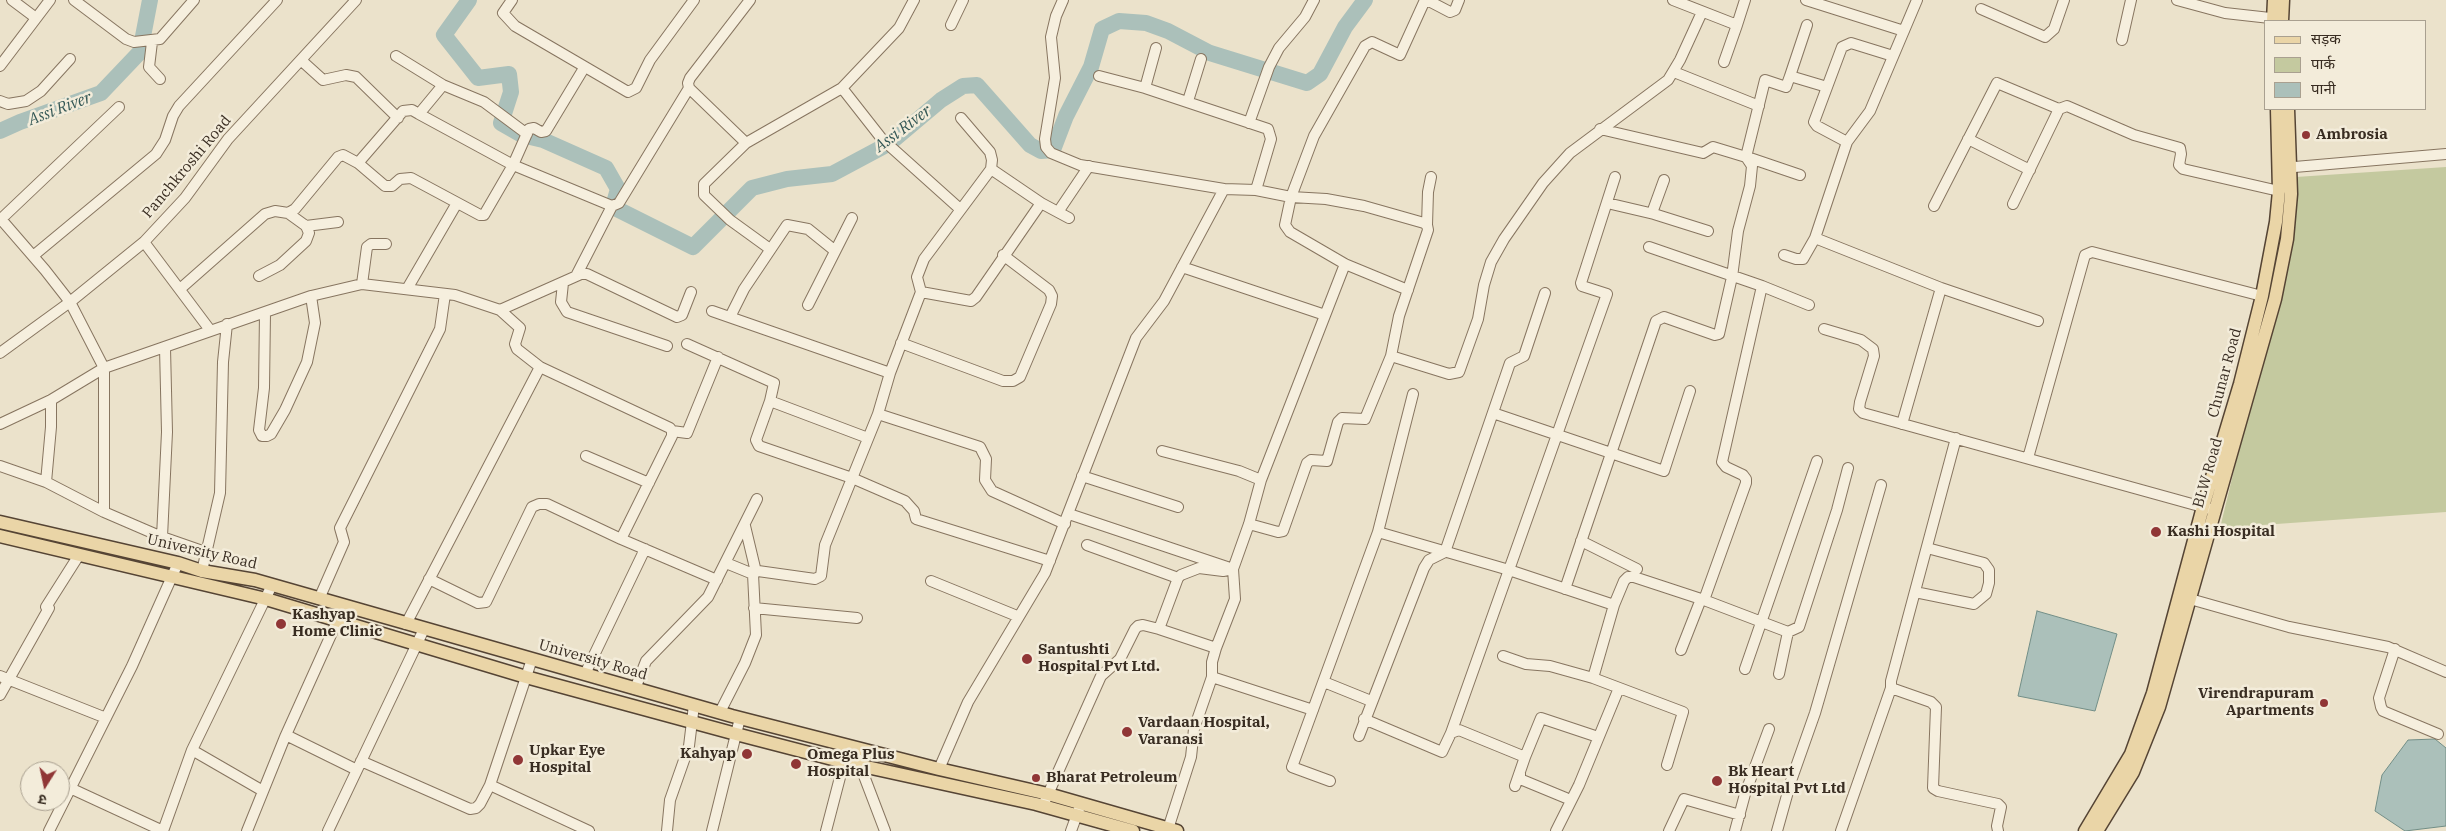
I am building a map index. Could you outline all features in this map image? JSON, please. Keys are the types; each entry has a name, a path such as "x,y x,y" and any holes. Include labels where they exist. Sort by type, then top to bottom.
{"main road":[{"path":"2274,0 2277,20"},
{"path":"2277,20 2283,0"},
{"name":"Chunar Road","path":"2084,831 2117,780 2131,754 2153,693 2209,509 2262,296 2276,222 2279,191 2285,167 2277,110"},
{"name":"BLW Road","path":"2097,831 2133,772 2149,736 2190,599 2209,509 2282,271 2291,194 2285,167 2288,110"},
{"name":"University Road","path":"0,522 178,563 202,571 272,585 740,718 940,769 1048,794 1079,810 1173,830"},
{"path":"0,536 266,599 338,619 526,677 844,762 1043,806 1079,810 1133,831"}],"street":[{"path":"12,0 36,18"},
{"path":"0,66 50,0"},
{"path":"74,0 126,39 134,42 151,42 165,35 194,0"},
{"path":"33,256 156,154 165,140 173,116 179,106 277,0"},
{"name":"Panchkroshi Road","path":"0,353 70,302 144,242 185,198 228,139 302,61 356,0"},
{"path":"512,0 503,9 504,16 584,68 628,92 633,91 650,60 694,0"},
{"path":"576,276 614,205 689,88 690,78 750,0"},
{"path":"770,249 719,210 704,195 704,184 746,143 842,88 898,28 914,0"},
{"path":"951,25 963,0"},
{"path":"1063,0 1056,16 1051,36 1055,78 1044,139 1048,150 1060,158 1089,166 1224,189 1256,190 1291,197 1326,199 1364,206 1427,225"},
{"path":"1249,123 1267,71 1279,48 1306,17 1314,0"},
{"path":"1408,290 1345,264 1287,230 1285,224 1291,197 1314,136 1365,46 1372,42 1400,55 1426,0 1450,12 1455,10 1459,0"},
{"path":"1673,0 1737,25"},
{"path":"1724,62 1745,0"},
{"path":"1806,0 1904,31"},
{"path":"1784,254 1796,259 1803,259 1816,238 1847,142 1870,112 1917,0"},
{"path":"1981,9 2045,37 2054,29 2064,0"},
{"path":"2122,40 2131,0"},
{"path":"2177,0 2225,13 2277,20"},
{"path":"1391,356 1449,374 1459,372 1478,319 1484,285 1491,262 1504,239 1543,183 1570,153 1668,80 1674,72 1702,12"},
{"path":"1746,157 1765,80 1786,87 1807,25"},
{"path":"151,42 149,67 160,79"},
{"path":"1847,142 1817,126 1814,122 1842,47 1846,44 1851,44 1893,56"},
{"path":"1145,88 1156,48"},
{"path":"396,56 443,85 484,102 526,136"},
{"path":"0,101 8,104 26,101 41,91 70,59"},
{"path":"1188,101 1201,59"},
{"path":"302,61 323,80 346,75 356,77 398,118"},
{"path":"288,213 295,209 338,157 347,156 385,186 392,186 400,179 411,178 480,215 486,214 513,165 526,136 532,128 540,132 546,131 584,68"},
{"path":"1674,72 1759,106"},
{"path":"1099,76 1188,101 1268,129 1271,133 1256,190"},
{"path":"1790,76 1827,87"},
{"path":"1934,206 1997,83 2059,109"},
{"path":"419,114 443,85"},
{"path":"689,88 746,143"},
{"path":"842,88 882,139 960,210"},
{"path":"104,512 104,368 70,302 0,219 119,106"},
{"path":"2013,204 2059,109 2064,106 2070,106 2118,129 2180,148 2182,154 2179,165 2184,169 2279,191"},
{"path":"358,163 398,118 408,110 419,114 513,165 614,205"},
{"path":"726,563 755,573 820,578 825,545 878,414 890,373 921,292 918,282 918,271 990,170 992,160 990,152 961,118"},
{"path":"1600,129 1703,153 1713,147 1800,174"},
{"path":"1968,139 2030,170"},
{"path":"2285,167 2446,154"},
{"path":"1565,589 1656,321 1664,317 1717,335 1732,276 1738,231 1752,170 1751,162 1746,157"},
{"path":"1058,212 1089,166"},
{"path":"990,170 1041,203 1069,218"},
{"path":"1249,524 1278,532 1283,531 1308,463 1311,460 1327,461 1338,422 1342,418 1365,419 1391,356 1399,316 1428,230 1428,192 1431,177"},
{"path":"1364,719 1438,751 1445,749 1607,294 1582,286 1581,283 1615,178"},
{"path":"1652,213 1664,180"},
{"path":"940,769 968,702 1050,561 1136,338 1164,301 1224,189"},
{"path":"1607,202 1652,213 1708,231"},
{"path":"406,289 457,203"},
{"path":"921,292 971,301 976,297 1003,255 1041,203"},
{"path":"180,289 264,214 275,211 288,213 306,226 338,222"},
{"path":"808,304 852,218"},
{"path":"730,317 744,289 784,228 791,225 808,229 834,250"},
{"path":"259,276 280,265 300,249 308,237 306,226"},
{"path":"1816,238 1941,288 2038,321"},
{"path":"144,242 210,330"},
{"path":"362,284 367,247 371,244 386,244"},
{"path":"1649,246 1762,286 1808,305"},
{"path":"2028,458 2085,256 2092,252 2262,296"},
{"path":"902,343 1003,381 1012,381 1020,377 1048,312 1052,296 1049,290 1003,255"},
{"path":"1173,830 1190,757 1194,729 1212,677 1212,662 1216,648 1235,599 1233,569 1249,524 1261,480 1345,264"},
{"path":"1182,266 1325,314"},
{"path":"500,310 576,276 587,274 677,317 682,315 690,292"},
{"path":"563,283 560,302 567,312 667,346"},
{"path":"0,424 51,400 104,368 311,296 362,284 445,294 500,310 520,328 516,344 517,349 540,367 670,428 672,431 687,433 718,357"},
{"path":"1681,650 1746,483 1745,473 1726,467 1722,462 1762,286"},
{"path":"1902,424 1941,288"},
{"path":"1359,736 1424,568 1429,560 1445,552 1510,363 1524,356 1545,293"},
{"path":"319,599 344,542 340,528 440,329 445,294"},
{"path":"264,313 264,388 259,430 262,436 267,436 271,434 285,410 307,362 313,342 315,323 311,296"},
{"path":"712,311 890,373"},
{"path":"202,571 208,552 220,492 222,388 227,324"},
{"path":"1824,329 1861,340 1872,347 1874,356 1859,409 1871,416 2209,509"},
{"path":"687,344 773,382 774,388 756,440 757,444 852,478 904,501 914,511 916,519 1050,561"},
{"path":"162,537 166,432 165,348"},
{"path":"406,624 540,367"},
{"path":"1493,413 1664,471 1690,392"},
{"path":"1330,781 1292,767 1378,532 1413,394"},
{"path":"46,482 51,427 51,400"},
{"path":"770,401 868,438"},
{"path":"878,414 980,447 986,459 985,480 992,491 1067,519 1233,569"},
{"path":"621,538 672,436 672,431"},
{"path":"1841,831 1891,688 1891,681 1956,438"},
{"path":"1162,450 1239,471 1261,480"},
{"path":"586,456 649,483"},
{"path":"1745,669 1817,460"},
{"path":"0,466 46,482 104,512 162,537 208,552"},
{"path":"1778,674 1788,632 1799,626 1835,517 1848,468"},
{"path":"1082,476 1178,507"},
{"path":"1777,831 1881,485"},
{"path":"636,688 646,661 708,597 757,499"},
{"path":"429,579 478,603 486,602 532,507 539,504 547,504 717,580"},
{"path":"720,712 745,663 756,635 754,608 755,573 744,526"},
{"path":"1378,532 1509,570 1614,605"},
{"path":"1581,542 1637,569"},
{"path":"1087,545 1178,578"},
{"path":"1915,592 1974,604 1981,600 1987,588 1990,573 1984,563 1927,548"},
{"path":"585,674 645,549"},
{"path":"0,695 4,677 80,555"},
{"path":"178,563 106,718 70,788 163,831 192,750 272,585"},
{"path":"1159,629 1178,578 1199,568 1223,571 1233,569"},
{"path":"1593,678 1614,605 1624,581 1628,577 1702,599 1788,632"},
{"path":"931,581 1017,616"},
{"path":"2190,599 2288,627 2395,650 2446,672"},
{"path":"247,831 286,735 344,606"},
{"path":"754,608 857,618"},
{"path":"1043,806 1104,672 1120,659 1138,626 1159,629 1216,648"},
{"path":"328,831 424,629"},
{"path":"2395,650 2379,698 2382,711 2438,734"},
{"path":"1503,656 1526,664 1550,666 1593,678 1684,712 1667,765"},
{"path":"286,735 470,809 480,804 490,785 532,659"},
{"path":"4,677 106,718"},
{"path":"1212,677 1313,710"},
{"path":"1324,682 1371,701"},
{"path":"1556,831 1579,785 1619,688"},
{"path":"1891,688 1931,702 1936,707 1933,788 1938,791 1998,804 2001,808 1997,826 1998,831"},
{"path":"667,831 670,800 689,746 694,705"},
{"path":"712,831 740,718"},
{"path":"1515,786 1541,718 1598,737"},
{"path":"1736,831 1745,794 1770,729"},
{"path":"1451,733 1459,730 1525,757"},
{"path":"853,747 885,831"},
{"path":"192,750 263,791"},
{"path":"826,831 844,762"},
{"path":"1520,772 1520,779 1566,798"},
{"path":"490,785 589,831"},
{"path":"1669,831 1684,799 1740,815"},
{"path":"1071,831 1079,810"},
{"path":"49,831 59,811"}],"green space":[{"path":"2446,167 2446,512 2220,528 2275,302 2296,177"}],"water":[{"path":"2037,611 2117,634 2095,711 2018,696"},
{"path":"2435,739 2446,748 2446,826 2405,831 2375,811 2382,775 2408,740"}],"waterway":[{"name":"Assi River","path":"0,131 101,93 140,52 150,0"},
{"name":"Assi River","path":"469,0 444,35 478,78 509,74 511,92 501,123 522,135 543,140 606,168 618,189 613,207 693,247 752,188 787,179 832,174 890,143 941,100 963,86 977,85 1030,145 1041,151 1053,150 1066,116 1091,67 1102,29 1119,21 1146,23 1168,31 1210,53 1307,83 1320,74 1345,27 1365,0"}],"place":[{"name":"Ambrosia","path":"2306,135"},
{"name":"Kashi Hospital","path":"2156,532"},
{"name":"Kashyap Home Clinic","path":"281,624"},
{"name":"Santushti Hospital Pvt Ltd.","path":"1027,659"},
{"name":"Virendrapuram Apartments","path":"2324,703"},
{"name":"Vardaan Hospital, Varanasi","path":"1127,732"},
{"name":"Kahyap","path":"747,754"},
{"name":"Upkar Eye Hospital","path":"518,760"},
{"name":"Omega Plus Hospital","path":"796,764"},
{"name":"Bharat Petroleum","path":"1036,778"},
{"name":"Bk Heart Hospital Pvt Ltd","path":"1717,781"}]}
